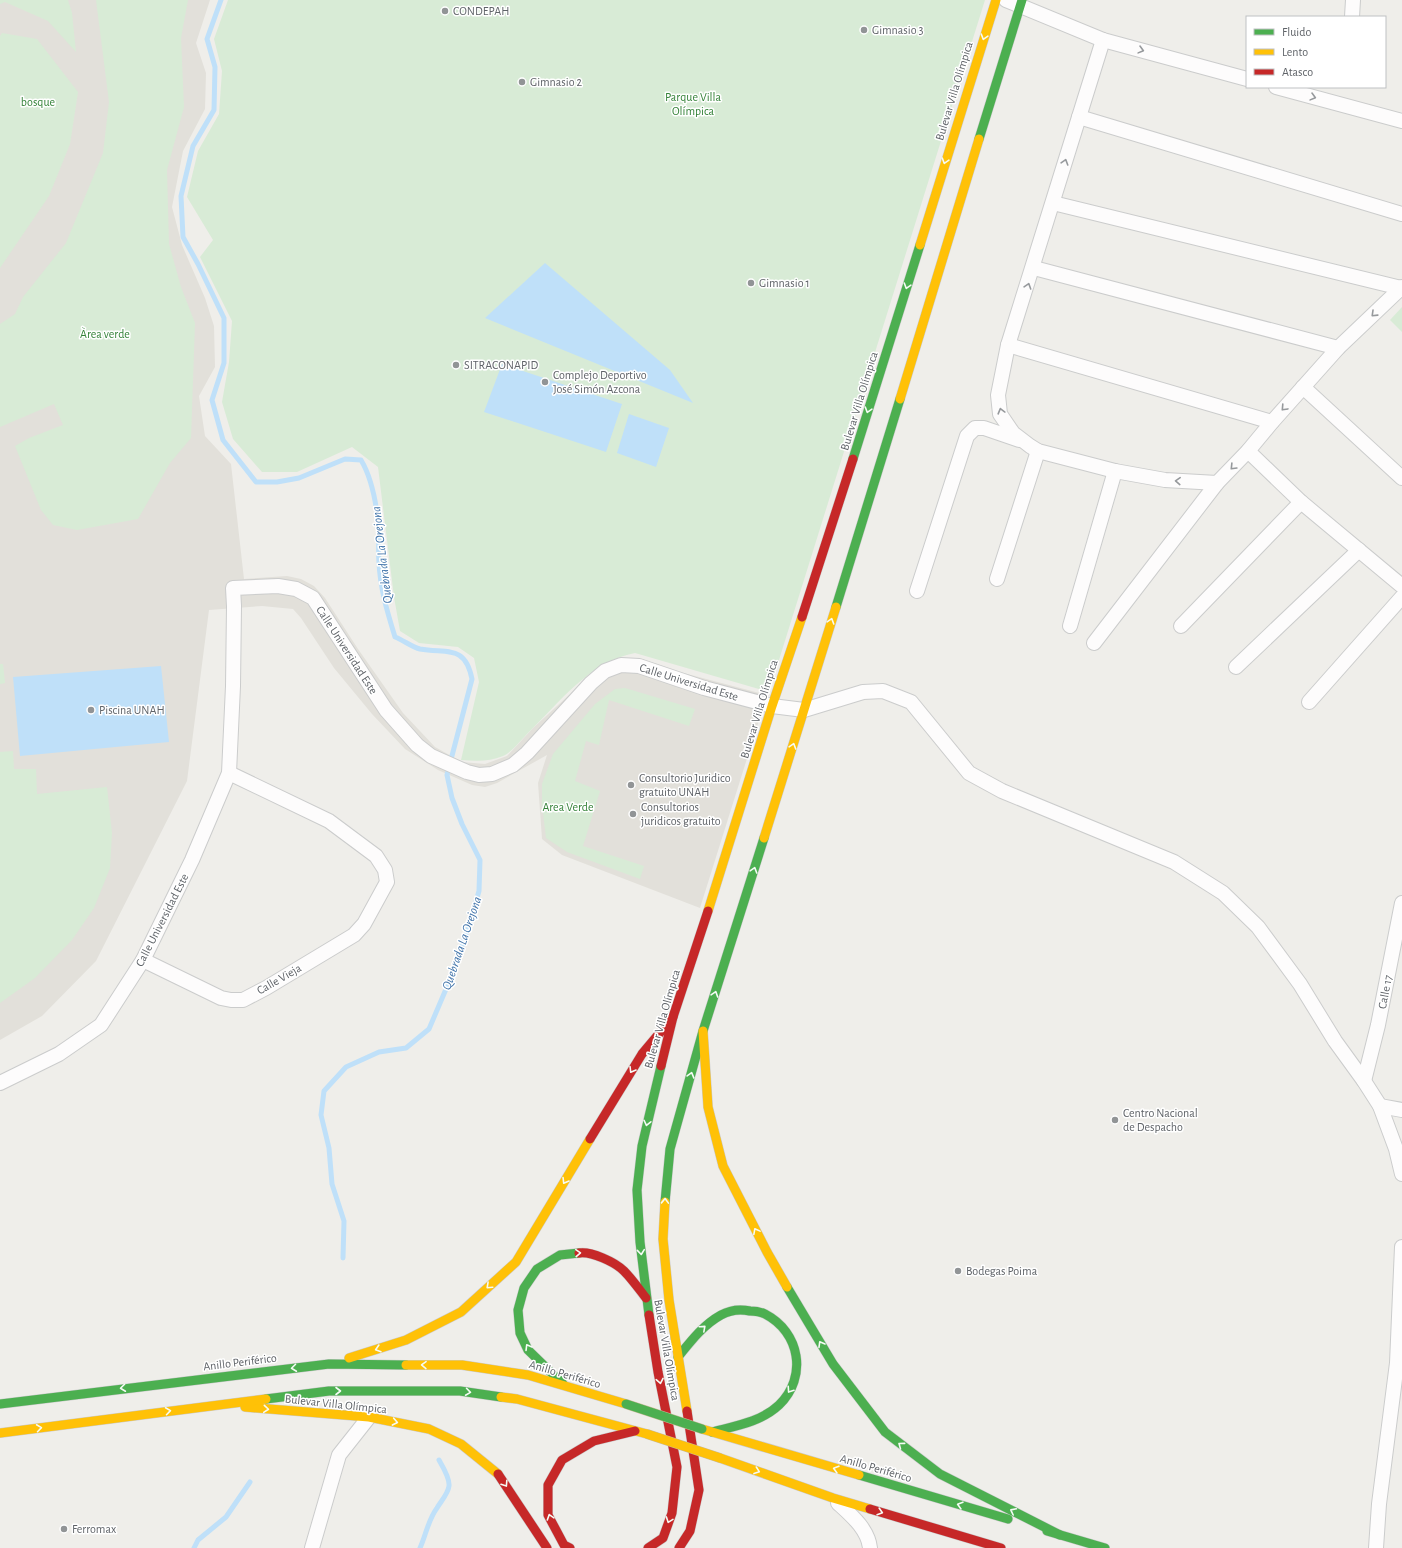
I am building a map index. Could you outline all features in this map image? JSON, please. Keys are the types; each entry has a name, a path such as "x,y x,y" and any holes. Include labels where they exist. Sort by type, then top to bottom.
{"main road":[{"name":"Bulevar Villa Olímpica","path":"648,1548 663,1538 672,1513 677,1467 658,1372 646,1298 640,1242 637,1190 642,1146 672,1017 743,802 772,706 833,523 996,0"},
{"name":"Bulevar Villa Olímpica","path":"679,1548 690,1531 699,1490 669,1300 663,1239 665,1192 670,1149 703,1031 804,710 1021,3"},
{"path":"329,1364 406,1340 461,1312 516,1262 642,1054 672,1017"},
{"path":"703,1031 708,1107 723,1166 768,1252 833,1364 885,1432 940,1474 1060,1535"},
{"path":"564,1385 528,1350 520,1333 518,1310 524,1288 537,1268 560,1255 583,1252 603,1258 623,1270 646,1298"},
{"path":"678,1357 702,1327 722,1314 741,1309 764,1313 783,1326 794,1344 798,1363 793,1386 779,1405 759,1420 712,1432"},
{"name":"Anillo Periférico","path":"0,1404 329,1364 462,1365 528,1375 564,1385 702,1429 1105,1548"},
{"path":"0,1433 329,1391 460,1391 516,1398 647,1434 834,1498 1001,1548"},
{"name":"Bulevar Villa Olímpica","path":"213,1405 369,1417 429,1429 461,1444 500,1476 547,1548"},
{"path":"570,1548 564,1545 548,1515 548,1485 562,1460 594,1441 635,1431"}],"street":[{"path":"1006,0 1021,3 1103,40 1246,79"},
{"path":"1352,16 1353,0"},
{"path":"1103,40 1052,203 1034,268 1008,345 998,395 1000,414 1013,433 1023,442 1038,451 1115,471 1164,480 1217,483"},
{"path":"1280,88 1402,121"},
{"path":"1080,117 1402,214"},
{"path":"1052,203 1401,287"},
{"path":"1034,268 1338,348"},
{"path":"1094,643 1217,483 1248,451 1338,348 1401,287"},
{"path":"1008,345 1272,422"},
{"path":"1304,387 1402,478"},
{"path":"917,591 967,436 975,428 984,428 1023,442"},
{"path":"997,579 1038,451"},
{"path":"1248,451 1301,502 1402,586"},
{"path":"1070,626 1115,471"},
{"path":"1181,626 1301,502"},
{"path":"1236,667 1359,550"},
{"name":"Calle Universidad Este","path":"0,1084 59,1054 101,1025 143,960 192,860 229,773 233,686 233,588 278,586 296,589 313,598 386,710 417,745 432,756 467,772 479,775 492,774 513,765 527,753 590,683 605,671 620,665 639,666 704,688 772,706 804,710"},
{"path":"1309,702 1402,597"},
{"path":"804,710 863,692 883,691 901,697 911,702 969,773 1002,791 1174,862 1223,892 1258,927 1300,984 1335,1041 1380,1106 1399,1150 1402,1174"},
{"name":"Calle Vieja","path":"143,960 221,998 243,1000 266,988 354,935 364,924 387,882 385,870 376,856 329,821 229,773"},
{"name":"Calle 17","path":"1364,1081 1378,1026 1402,903"},
{"path":"1380,1106 1402,1110"},
{"path":"1376,1548 1379,1504 1397,1363 1402,1247"},
{"path":"312,1548 339,1455 369,1417"},
{"path":"834,1498 857,1521 869,1541 870,1548"}],"shaded area":[{"path":"0,0 210,0 196,43 206,73 205,109 183,151 172,207 182,245 205,298 214,326 215,367 199,396 205,436 231,464 244,579 287,576 301,579 314,586 325,598 358,649 403,713 435,747 462,762 485,764 507,756 533,728 592,674 638,661 767,695 700,908 562,855 542,839 538,783 547,755 497,783 485,787 472,785 438,770 405,749 372,714 334,668 301,618 293,609 262,606 209,610 187,781 96,961 42,1016 0,1040"}],"green space":[{"path":"0,0 68,0 72,13 76,52 48,21 5,2 0,4"},
{"name":"Àrea verde","path":"96,0 188,0 181,38 184,107 167,170 169,244 181,287 195,323 191,438 170,463 138,519 77,530 53,525 41,510 15,446 29,438 63,425 54,404 0,427 0,324 15,314 23,297 66,243 103,153 109,102"},
{"name":"Complejo Deportivo José Simón Azcona","path":"228,0 985,0 769,692 635,653 604,665 590,674 576,685 516,746 506,754 498,758 488,760 461,760 479,682 474,658 458,647 419,643 400,631 394,597 378,467 352,447 297,472 262,472 233,439 222,402 229,362 232,321 200,257 213,240 187,197 198,151 219,114 222,71 214,39"},
{"name":"bosque","path":"2,33 37,39 78,92 70,144 49,196 0,268 0,36"},
{"path":"1402,307 1402,332 1390,320"},
{"path":"0,664 3,664 5,683 0,684"},
{"name":"Area Verde","path":"625,688 695,709 689,726 609,700 599,745 586,741 575,781 600,791 583,846 644,866 640,879 567,852 546,838 542,804 542,784 553,754 595,704 615,689"},
{"path":"13,751 14,769 36,769 37,794 107,787 112,833 110,868 94,908 72,940 35,978 0,1003 0,752"}],"water":[{"path":"545,263 670,370 693,403 485,318"},
{"path":"502,364 622,404 606,452 484,412"},
{"path":"629,414 669,428 656,467 617,453"},
{"name":"Piscina UNAH","path":"161,666 169,742 20,756 13,677"}],"waterway":[{"name":"Quebrada La Orejona","path":"221,0 207,39 215,67 214,110 193,146 181,196 183,237 224,318 224,363 212,400 223,440 256,482 277,482 299,478 345,459 361,460 369,476 376,503 382,590 395,637 420,649 446,651 460,655 465,660 472,679 447,775 452,798 462,824 480,860 479,891 452,975 429,1029 406,1048 379,1052 346,1067 324,1091 321,1115 329,1148 332,1184 344,1221 343,1258"},
{"path":"420,1548 431,1517 446,1495 449,1486 447,1476 439,1460"},
{"path":"194,1548 198,1540 226,1517 250,1482"}],"traffic: fast":[{"path":"979,139 1022,0"},
{"path":"853,459 920,245"},
{"path":"836,607 900,399"},
{"path":"665,1202 670,1149 703,1031 764,838"},
{"path":"649,1315 640,1242 637,1190 642,1146 661,1066"},
{"path":"563,1384 528,1350 520,1333 518,1310 524,1288 537,1269 560,1255 579,1253"},
{"path":"787,1287 833,1364 885,1432 940,1474 1060,1535"},
{"path":"678,1357 698,1334 715,1319 724,1313 736,1310 756,1311 765,1314 777,1322 786,1332 792,1343 796,1356 797,1369 794,1382 788,1394 779,1405 764,1416 739,1425 712,1432"},
{"path":"0,1404 329,1364 406,1365"},
{"path":"266,1399 329,1391 460,1391 501,1397"},
{"path":"626,1404 702,1429"},
{"path":"859,1475 1008,1519"},
{"path":"1047,1531 1105,1548"}],"traffic: slow":[{"path":"920,245 996,0"},
{"path":"900,399 979,139"},
{"path":"764,838 836,607"},
{"path":"708,911 772,706 802,617"},
{"path":"703,1031 708,1107 723,1166 767,1252 787,1287"},
{"path":"349,1358 406,1340 461,1312 516,1262 590,1139"},
{"path":"665,1202 663,1239 669,1300 687,1411"},
{"path":"406,1365 462,1365 528,1375 626,1404"},
{"path":"501,1397 517,1399 647,1434"},
{"path":"0,1433 266,1399"},
{"path":"245,1407 369,1417 429,1429 461,1444 498,1474"},
{"path":"702,1429 859,1475"},
{"path":"647,1434 720,1458"},
{"path":"720,1458 833,1498 870,1509"}],"traffic: jam":[{"path":"802,617 853,459"},
{"path":"661,1066 673,1017 708,911"},
{"path":"590,1139 642,1054 673,1017"},
{"path":"579,1253 596,1255 615,1264 627,1274 646,1298"},
{"path":"648,1548 663,1538 672,1513 677,1467 658,1372 649,1315"},
{"path":"679,1548 690,1531 699,1490 687,1411"},
{"path":"570,1548 564,1545 548,1515 548,1485 562,1460 594,1441 635,1431"},
{"path":"498,1474 547,1548"},
{"path":"870,1509 1001,1548"}],"place":[{"name":"CONDEPAH","path":"445,11"},
{"name":"Gimnasio 3","path":"864,30"},
{"name":"Gimnasio 2","path":"522,82"},
{"name":"Gimnasio 1","path":"751,283"},
{"name":"SITRACONAPID","path":"456,365"},
{"name":"Complejo Deportivo José Simón Azcona","path":"545,382"},
{"name":"Piscina UNAH","path":"91,710"},
{"name":"Consultorio Juridico gratuito UNAH","path":"631,785"},
{"name":"Consultorios juridicos gratuito","path":"633,814"},
{"name":"Centro Nacional de Despacho","path":"1115,1120"},
{"name":"Bodegas Poima","path":"958,1271"},
{"name":"Ferromax","path":"64,1529"}],"park label":[{"name":"Parque Villa Olímpica","path":"693,104"}]}
